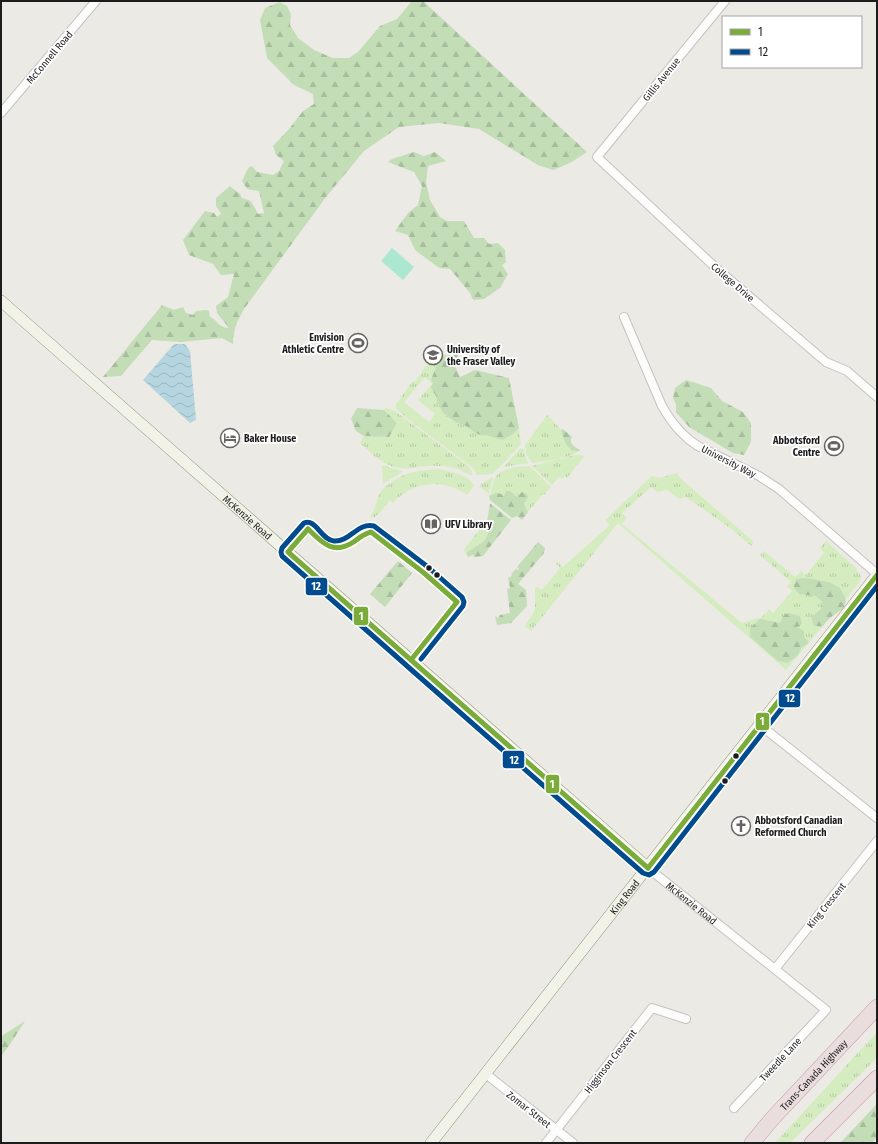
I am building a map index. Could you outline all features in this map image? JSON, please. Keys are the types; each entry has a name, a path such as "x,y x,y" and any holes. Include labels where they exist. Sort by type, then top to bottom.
{"highway":[{"name":"Trans-Canada Highway","path":"752,1143 777,1114 877,1007"},
{"path":"812,1143 877,1078"}],"street":[{"name":"McConnell Road","path":"1,114 96,1"},
{"name":"Gillis Avenue","path":"597,157 725,1"},
{"name":"College Drive","path":"597,157 715,267 826,362 847,371 877,397"},
{"name":"McKenzie Road","path":"1,301 648,868 826,1010"},
{"name":"University Way","path":"624,317 662,406 668,417 682,433 698,446 759,476 778,489 877,575"},
{"name":"King Road","path":"431,1143 877,575"},
{"path":"760,725 877,818"},
{"name":"King Crescent","path":"775,969 877,841"},
{"name":"Higginson Crescent","path":"546,1143 652,1008 686,1019"},
{"name":"Tweedle Lane","path":"734,1108 826,1010"},
{"name":"Zomar Street","path":"486,1074 573,1143"}],"green space":[{"path":"412,1 423,1 587,152 570,163 553,170 538,165 479,129 439,123 399,127 364,151 326,197 244,309 236,326 233,344 222,338 181,342 152,340 121,376 103,377 162,305 174,310 183,307 186,313 193,315 196,311 209,311 210,317 220,325 229,328 217,313 216,306 228,297 234,274 221,275 213,264 189,255 183,240 205,211 214,213 217,217 221,214 216,206 216,198 230,186 240,194 242,198 251,201 258,214 264,213 259,191 247,189 242,181 248,168 252,166 257,172 273,175 279,171 284,161 276,155 273,146 303,111 314,104 313,94 294,85 267,58 260,20 265,8 280,2 287,6 291,14 290,25 298,38 314,50 333,58 349,58 358,52 380,26 397,19"},
{"path":"414,152 424,156 435,152 446,161 428,166 426,183 430,200 440,217 447,221 464,221 474,238 484,238 489,244 498,243 505,250 506,262 502,265 508,274 500,288 484,299 473,300 470,293 450,269 439,268 415,250 408,235 395,231 408,213 418,205 422,186 414,172 388,162 392,159"},
{"path":"392,248 414,267 403,280 381,261"},
{"path":"440,354 431,380 433,383 433,391 443,413 455,422 466,426 480,435 486,435 502,440 512,435 519,428 521,444 492,474 477,475 473,468 395,408 396,404 413,381 415,382 427,364","holes":["425,377 432,384 418,400 435,414 429,422 404,402"]},
{"path":"458,354 455,366 460,377 475,370 509,378 519,428 512,435 502,440 486,435 480,435 466,426 455,422 443,413 432,390 431,387 433,383 431,380 440,356"},
{"path":"686,380 711,388 722,401 743,412 751,423 751,442 744,455 733,453 689,427 676,412 676,404 673,398 675,388"},
{"path":"357,408 384,410 397,423 389,437 364,436 356,431 351,419"},
{"path":"386,408 395,411 468,466 472,471 472,475 446,466 411,468 396,467 377,458 360,443 364,436 389,437 397,423 384,410"},
{"path":"547,415 562,430 561,431 574,451 579,451 563,458 532,463 526,454 525,445"},
{"path":"563,429 572,437 571,443 580,450 579,451 572,451 566,444 561,431"},
{"path":"521,448 523,449 528,463 504,467 504,466"},
{"path":"575,455 582,455 584,457 567,478 564,477 562,479 559,477 552,485 532,466"},
{"path":"382,465 402,471 402,472 383,484"},
{"path":"529,466 551,487 528,512 524,504 527,497 517,498 508,491 506,491 504,496 494,493 489,496 494,480 500,472 508,468"},
{"path":"439,469 464,476 472,482 474,486 467,495 448,486 438,484 419,486 410,490 393,503 390,500 374,518 370,517 381,492 394,480 412,472"},
{"path":"677,473 680,478 754,542 751,546 733,530 686,497 679,499 667,490 658,492 651,487 622,513 627,518 622,524 742,623 762,617 769,609 773,613 792,591 787,586 791,582 760,555 764,551 795,577 801,571 806,575 824,553 820,548 826,541 857,569 856,570 861,576 859,583 786,670 618,523 531,631 525,626 535,610 535,588 537,587 542,590 560,568 556,563 557,561 563,567 610,525 605,520 652,476 660,478"},
{"path":"492,477 493,478 488,493 479,486"},
{"path":"506,491 510,491 517,497 522,492 527,494 528,497 524,504 528,512 522,520 517,516 512,518 490,500 489,496 500,493 504,496"},
{"path":"490,504 511,520 483,556 474,557 473,555 468,557 466,553 484,541 488,534 487,521"},
{"path":"487,521 488,534 484,541 466,553 463,550"},
{"path":"538,542 545,548 544,553 518,584 526,590 527,606 511,623 497,625 495,616 498,618 500,615 510,613 507,589 510,588 508,577 510,578 512,575 511,574 516,569 519,569 517,567"},
{"path":"398,561 412,573 385,607 370,594"},
{"path":"806,578 829,582 840,588 846,600 844,608 831,617 822,626 814,626 811,617 821,609 822,601 815,596 799,594 794,588 796,579"},
{"path":"789,613 800,616 802,624 797,627 804,631 804,636 809,643 801,648 798,655 788,663 778,661 750,637 750,628 760,619 780,623 784,615"},
{"path":"25,1021 1,1056 1,1038 3,1035"},
{"path":"877,1032 877,1058 790,1143 775,1143"},
{"path":"877,1104 877,1137 872,1143 840,1143"}],"water":[{"path":"174,344 185,344 190,351 196,420 190,423 143,380"}],"transit line":[{"name":"12","path":"406,665 282,556 282,548 304,523 308,522 312,524 329,540 334,541 345,539 363,527 374,526 428,567 462,597 464,602 463,606 421,659"},
{"name":"1","path":"308,529 288,552 648,868"},
{"name":"1","path":"308,529 323,543 335,547 348,545 371,532 424,573 457,602"},
{"name":"1","path":"648,868 877,575"},
{"name":"12","path":"407,666 643,873 649,875 654,872 877,586"},
{"name":"1","path":"411,660 457,602"}],"place":[{"name":"Envision Athletic Centre","path":"358,343"},
{"name":"University of the Fraser Valley","path":"433,355"},
{"name":"Baker House","path":"230,438"},
{"name":"Abbotsford Centre","path":"834,446"},
{"name":"UFV Library","path":"431,524"},
{"name":"Abbotsford Canadian Reformed Church","path":"741,826"}]}
